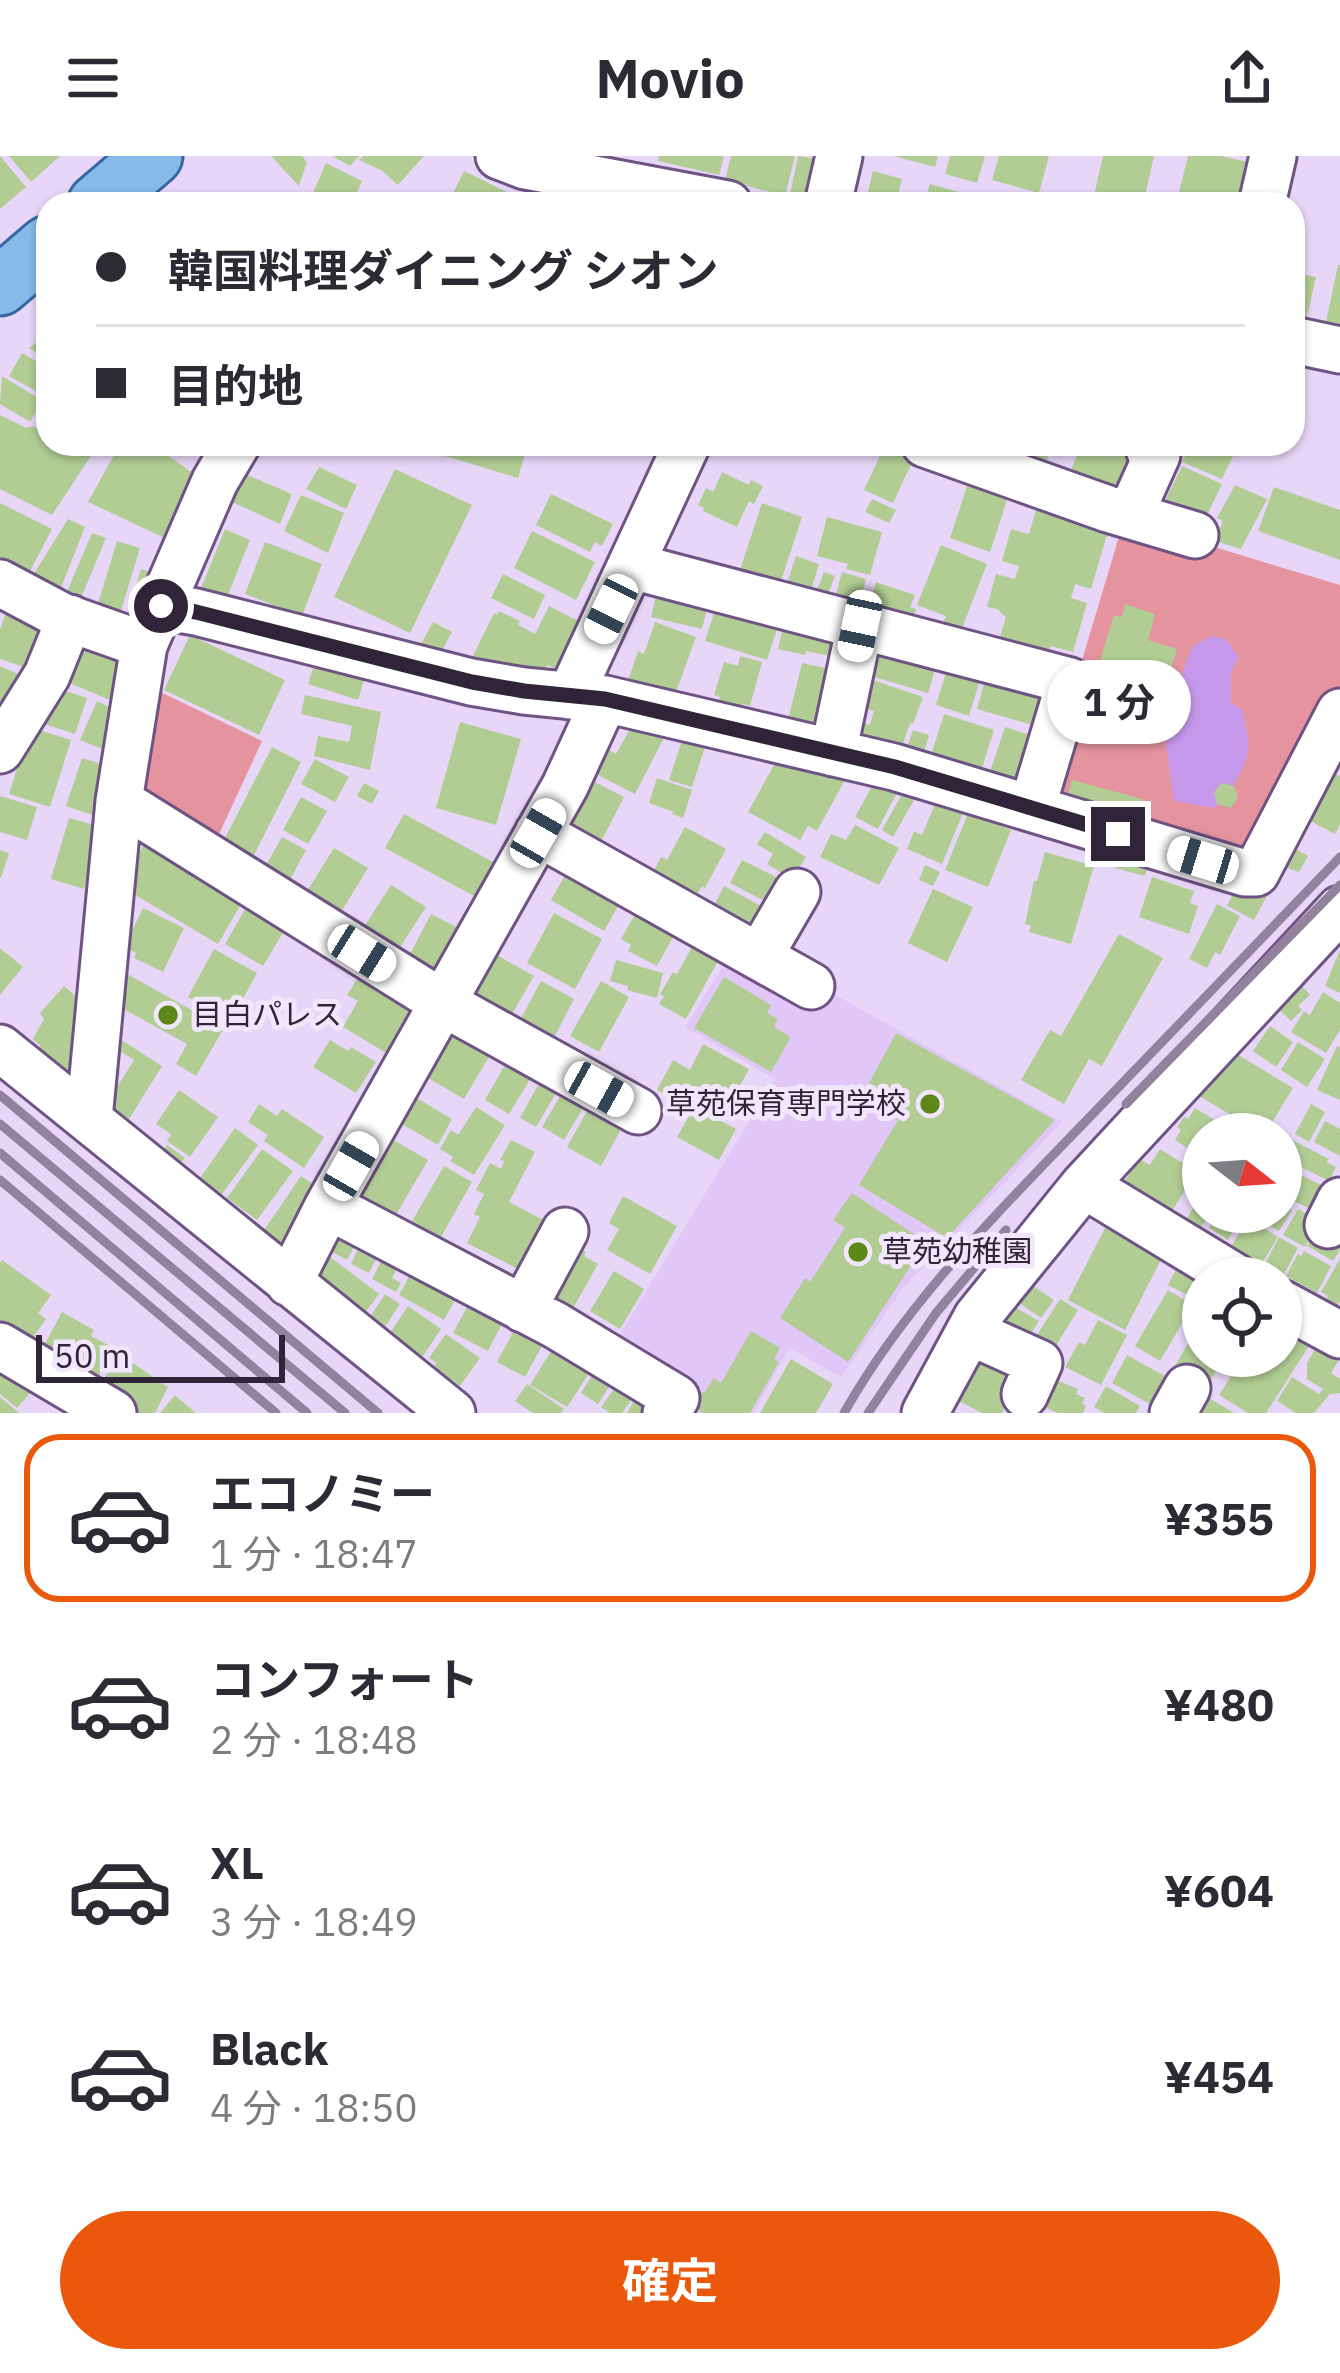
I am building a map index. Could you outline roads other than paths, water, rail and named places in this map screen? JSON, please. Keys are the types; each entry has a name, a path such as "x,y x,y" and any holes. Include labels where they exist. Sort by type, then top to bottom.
{"main road":[{"path":"111,192 153,156"},
{"path":"0,286 36,255"}],"street":[{"path":"831,192 839,156"},
{"path":"1265,192 1273,156"},
{"path":"520,170 651,192"},
{"path":"1305,343 1340,350"},
{"path":"89,1119 119,800 152,625 230,456"},
{"path":"289,1283 565,786 588,698 632,566 682,456"},
{"path":"994,456 1130,515 1195,535"},
{"path":"1130,515 1157,456"},
{"path":"632,566 1070,681 1033,808"},
{"path":"0,583 70,619 152,625 196,612 472,682 588,698 895,767 1245,873 1256,873 1340,712"},
{"path":"0,750 47,675 70,619"},
{"path":"833,753 860,626"},
{"path":"119,800 443,1004 638,1111"},
{"path":"538,833 811,986"},
{"path":"759,957 797,892"},
{"path":"926,1413 977,1317 1084,1185 1340,909"},
{"path":"0,1048 452,1413"},
{"path":"1084,1185 1203,1257"},
{"path":"328,1206 524,1309 676,1397 673,1411"},
{"path":"524,1309 565,1232"},
{"path":"1302,1315 1340,1335"},
{"path":"970,1332 1039,1363 1024,1394"},
{"path":"0,1346 40,1392 113,1413"}],"railway":[{"path":"844,1413 895,1334 955,1260 1340,857"},
{"path":"1126,1104 1340,885"},
{"path":"0,1095 378,1413"},
{"path":"0,1124 345,1413"},
{"path":"0,1153 307,1413"},
{"path":"0,1180 276,1413"},
{"path":"868,1413 936,1313 1006,1230"}],"place":[{"name":"目白パレス","path":"168,1015"},
{"name":"草苑保育専門学校","path":"930,1104"},
{"name":"草苑幼稚園","path":"858,1252"}]}
